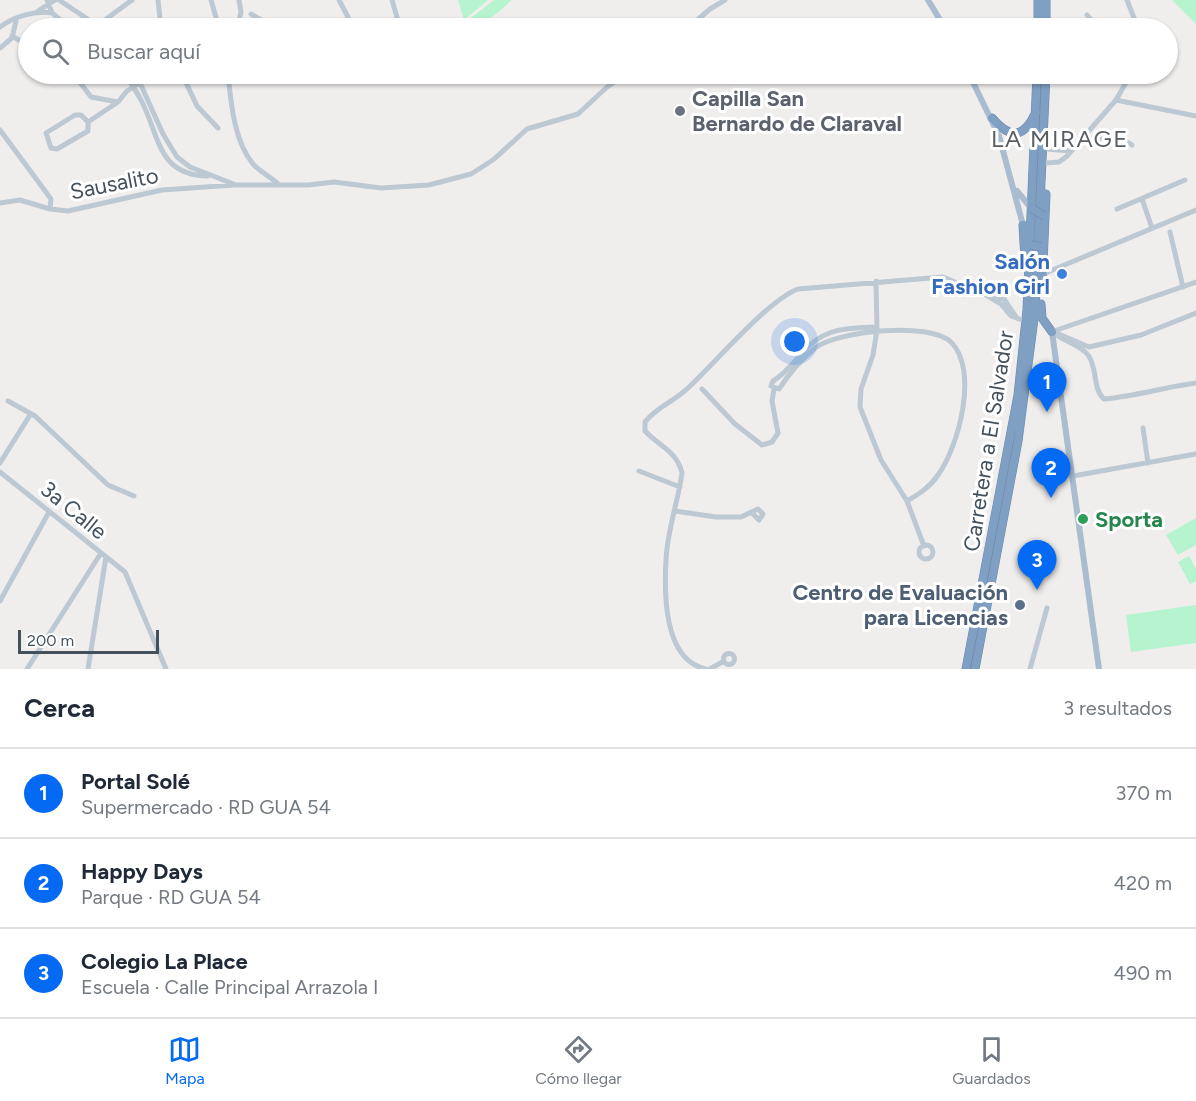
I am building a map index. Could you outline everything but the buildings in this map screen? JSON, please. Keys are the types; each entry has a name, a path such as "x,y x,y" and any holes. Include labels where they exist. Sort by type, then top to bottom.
{"highway":[{"path":"1038,0 1038,18"},
{"path":"1046,0 1046,18"},
{"name":"Carretera a El Salvador","path":"966,669 1018,395 1027,310 1038,84"},
{"name":"Carretera a El Salvador","path":"975,669 1022,418 1035,311 1046,84"},
{"path":"1022,418 1026,407 1041,304 1045,216 1046,97"},
{"path":"992,118 1004,131 1018,133 1030,123 1037,107"},
{"path":"1018,395 1014,377 1032,208 1037,107"},
{"path":"1032,208 1045,216"},
{"path":"1023,225 1029,243"},
{"path":"1023,225 1025,259"},
{"path":"1029,243 1043,245"},
{"path":"1041,304 1042,318 1052,332"},
{"path":"1038,330 1042,326 1052,332"}],"main road":[{"path":"928,0 939,18"},
{"path":"974,84 992,118 1015,188 1023,225"},
{"path":"1015,188 1032,208"},
{"path":"1052,332 1099,669"}],"street":[{"path":"23,18 37,12 48,2 57,0 67,3 88,18"},
{"path":"111,18 132,0"},
{"path":"158,0 160,18"},
{"path":"216,18 211,1 219,0"},
{"path":"239,0 240,18"},
{"path":"339,0 348,18"},
{"path":"392,0 397,18"},
{"path":"700,18 725,0"},
{"path":"1127,0 1134,18"},
{"path":"48,2 52,13 58,18"},
{"path":"37,12 52,13"},
{"path":"251,14 258,18"},
{"path":"0,27 8,21 16,21 12,36 0,48"},
{"path":"12,36 18,40"},
{"path":"81,84 91,97 118,102"},
{"path":"88,122 118,102 131,84 142,101 162,152 174,167 194,175 216,176"},
{"path":"142,84 163,134 182,162 236,185"},
{"path":"187,84 197,106 218,128"},
{"path":"230,84 237,126 245,152 259,170 279,185"},
{"name":"Sausalito","path":"0,203 20,201 50,209 83,208 162,190 194,187 334,182 401,188 450,181 483,167 527,129 578,114 612,84"},
{"path":"1046,163 1059,162 1071,151 1116,100 1125,84"},
{"path":"1116,100 1196,116"},
{"path":"81,115 88,122 88,131 57,149 51,148 46,140 46,133 69,118 81,115"},
{"path":"0,130 51,199 50,209"},
{"path":"1082,137 1098,140 1119,138 1132,145"},
{"path":"1046,149 1071,151"},
{"path":"174,167 182,162"},
{"path":"194,175 194,187"},
{"path":"1117,209 1185,180"},
{"path":"1142,199 1152,228"},
{"path":"1042,274 1196,210"},
{"path":"1170,232 1183,287"},
{"path":"724,662 708,669 694,666 687,661 678,647 671,627 666,560 681,473 677,460 669,450 645,431 645,422 650,415 688,388 789,293 876,281 938,276 951,279 986,295 1004,299 1019,319"},
{"path":"876,281 877,330 873,355 861,389 860,407 881,460 907,501 924,546"},
{"path":"1052,332 1196,282"},
{"path":"1088,349 1141,335 1196,313"},
{"path":"702,389 735,424 762,445 772,442 778,430 772,401 773,381 780,377 819,338 833,331 847,328 873,327 877,330 926,333 948,339 956,347 964,365 965,388 952,449 931,483 907,501"},
{"path":"1052,332 1064,334 1088,349 1095,370 1098,393 1104,399 1141,396 1163,388 1196,383"},
{"path":"8,401 30,415 108,485 134,496"},
{"path":"0,463 30,415"},
{"path":"1143,428 1148,463"},
{"path":"1073,476 1196,454"},
{"path":"639,471 680,487"},
{"name":"3a Calle","path":"0,472 127,575 166,669"},
{"path":"675,511 716,517 753,514"},
{"path":"0,601 49,512"},
{"path":"27,669 104,555"},
{"path":"88,669 104,555"},
{"path":"1030,669 1047,608"}],"green space":[{"path":"458,0 488,0 466,18 463,18"},
{"path":"494,0 512,0 490,18 471,18"},
{"path":"1172,0 1196,0 1196,24"},
{"path":"1196,518 1196,545 1178,555 1166,535"},
{"path":"1189,556 1196,569 1196,581 1190,584 1178,562"},
{"path":"1196,605 1196,643 1131,652 1126,615"}],"place":[{"name":"Capilla San Bernardo de Claraval","path":"680,111"},
{"name":"Salón Fashion Girl","path":"1062,274"},
{"name":"Portal Solé","path":"1047,412"},
{"name":"Happy Days","path":"1051,498"},
{"name":"Sporta","path":"1083,519"},
{"name":"Colegio La Place","path":"1037,590"},
{"name":"Centro de Evaluación para Licencias","path":"1020,605"}],"district":[{"name":"LA MIRAGE","path":"1060,139"}]}
